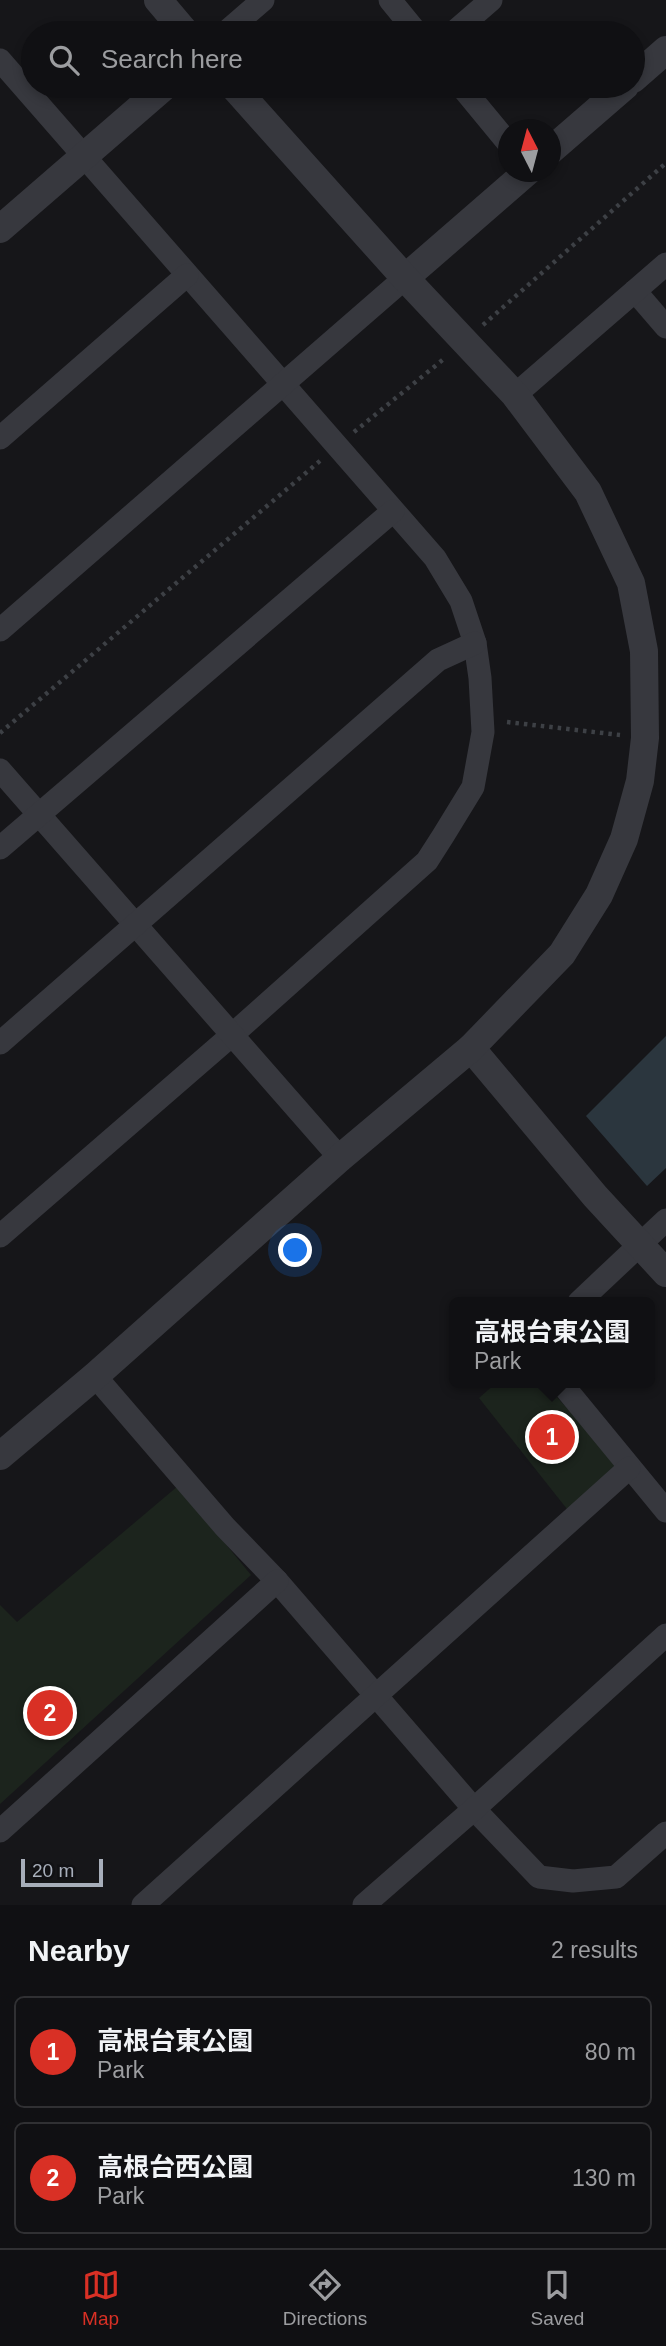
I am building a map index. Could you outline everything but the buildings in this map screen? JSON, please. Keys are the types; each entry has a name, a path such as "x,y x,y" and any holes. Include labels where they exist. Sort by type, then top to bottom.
{"street":[{"path":"158,0 176,21"},
{"path":"239,21 263,0"},
{"path":"390,0 407,21"},
{"path":"467,21 491,0"},
{"path":"645,68 666,50"},
{"path":"0,60 21,84"},
{"path":"0,1236 427,861 473,787 483,732 475,643 461,601 435,558 33,98"},
{"path":"0,229 151,98"},
{"path":"0,1456 95,1376 340,1158 471,1048 562,954 599,895 624,839 640,781 645,738 644,651 631,583 588,492 515,395 405,278 244,98"},
{"path":"471,98 498,130"},
{"path":"561,142 611,98"},
{"path":"0,630 515,182"},
{"path":"515,395 666,264"},
{"path":"0,438 187,275"},
{"path":"635,291 666,327"},
{"path":"0,848 393,510"},
{"path":"0,1043 438,660 475,643"},
{"path":"0,770 340,1158"},
{"path":"471,1048 596,1196 666,1273"},
{"path":"584,1297 666,1220"},
{"path":"95,1376 225,1527 277,1581 474,1810 539,1877 573,1881 616,1877 666,1833"},
{"path":"565,1388 666,1511"},
{"path":"143,1905 629,1468"},
{"path":"0,1831 277,1581"},
{"path":"364,1905 474,1810 666,1635"}],"path":[{"path":"481,327 666,163"},
{"path":"0,733 449,355"},
{"path":"482,719 645,738"}],"shaded area":[{"path":"666,1036 666,1168 647,1186 586,1116"},
{"path":"490,1388 549,1388 630,1477 578,1523 479,1398"},
{"path":"178,1486 251,1575 0,1804 0,1605 17,1622"}],"place":[{"name":"高根台東公園","path":"552,1437"},
{"name":"高根台西公園","path":"50,1713"}]}
